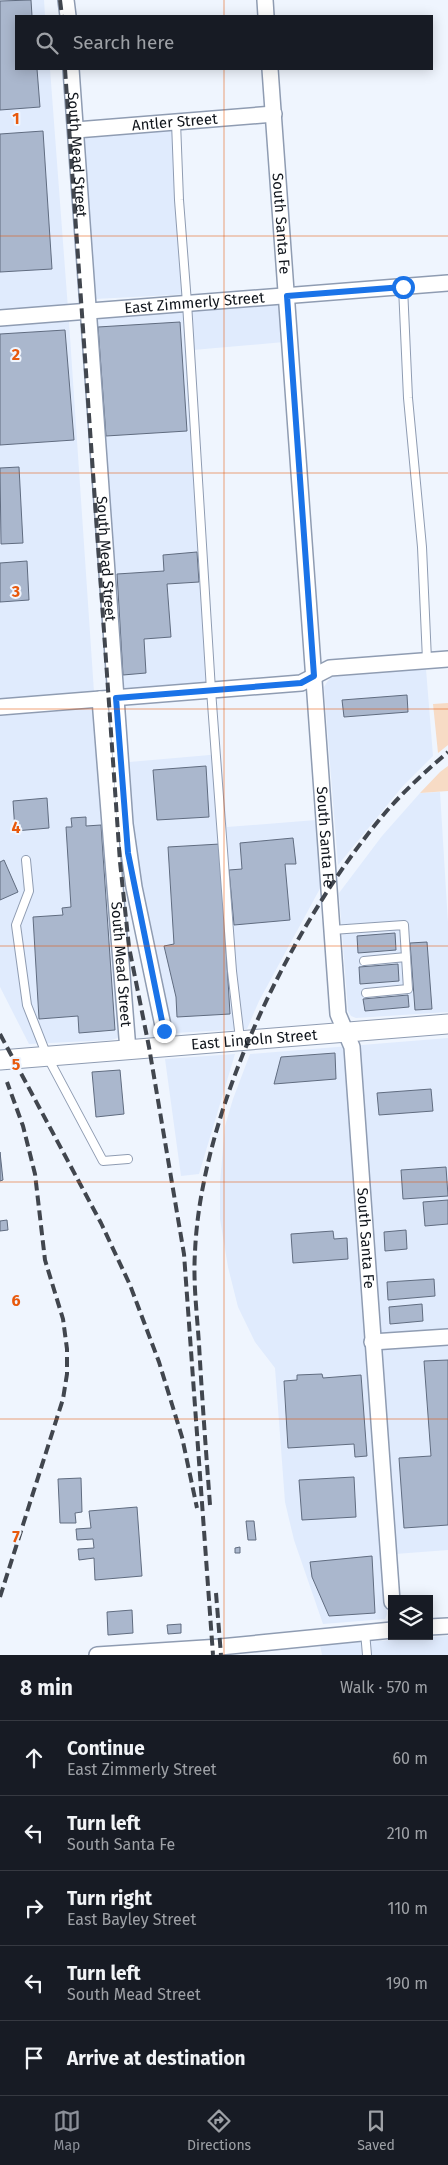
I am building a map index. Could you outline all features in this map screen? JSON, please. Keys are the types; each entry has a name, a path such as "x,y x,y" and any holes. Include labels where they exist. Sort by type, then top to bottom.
{"street":[{"path":"66,0 68,15"},
{"path":"265,0 266,15"},
{"name":"South Mead Street","path":"72,70 128,853 167,1045"},
{"name":"South Santa Fe","path":"270,70 338,1014 352,1046 391,1595"},
{"name":"Antler Street","path":"76,130 274,114"},
{"name":"East Zimmerly Street","path":"0,318 448,283"},
{"path":"0,707 301,683 330,668 448,658"},
{"name":"South Mead Street","path":"100,699 128,1050"},
{"name":"East Lincoln Street","path":"0,1060 240,1039 448,1024"},
{"path":"372,1342 448,1337"},
{"path":"433,1627 448,1626"},
{"path":"97,1655 159,1653 388,1630"}],"lane":[{"path":"176,122 179,200 211,690 232,971 240,1039"},
{"path":"403,287 408,398 422,547 427,660"},
{"path":"26,860 29,891 16,925 27,1005 46,1056 103,1161 128,1159"},
{"path":"332,930 404,925 408,989 366,993"},
{"path":"364,961 406,957"},
{"path":"365,1632 367,1655"}],"shaded area":[{"path":"0,0 44,0 45,15 15,15 15,70 50,70 94,692 0,700"},
{"path":"174,127 191,294 95,299 82,134"},
{"path":"278,305 281,310 284,342 193,350 213,683 121,690 95,318"},
{"path":"426,669 433,756 402,787 338,865 324,687 331,677"},
{"path":"448,703 448,745 438,753 433,704"},
{"path":"93,710 95,716 120,1032 118,1038 111,1040 29,1044 0,987 0,716"},
{"path":"221,754 227,827 316,820 323,883 259,1001 247,1029 156,1034 127,882 118,763"},
{"path":"448,766 448,791 420,793 440,772"},
{"path":"440,792 448,923 448,1012 356,1018 351,1016 348,1011 339,893 382,836 420,793"},
{"path":"448,1038 448,1550 382,1555 387,1614 385,1619 323,1624 294,1540 285,1502 275,1368 255,1342 238,1307 228,1267 220,1219 220,1183 225,1126 250,1054"},
{"path":"235,1054 199,1174 181,1176 165,1059"},
{"path":"448,1636 448,1655 322,1655 320,1645 391,1640 433,1640 433,1637"}],"building":[{"path":"31,0 32,15 15,15 15,70 37,70 40,107 0,110 0,1"},
{"path":"43,131 52,269 0,272 0,134"},
{"path":"180,322 187,431 106,436 98,327"},
{"path":"65,330 74,440 0,445 0,334"},
{"path":"19,467 23,543 1,544 0,468"},
{"path":"197,552 199,582 167,584 171,637 144,639 146,673 123,675 117,574 164,571 163,555"},
{"path":"27,561 29,600 0,602 0,563"},
{"path":"407,695 408,712 344,717 342,700"},
{"path":"206,766 209,817 157,820 153,770"},
{"path":"47,798 49,828 15,831 13,801"},
{"path":"86,817 86,826 101,825 115,1030 79,1033 78,1016 39,1019 33,917 63,915 62,908 71,907 66,827 72,827 71,818"},
{"path":"293,838 296,864 285,864 290,920 234,925 229,870 242,869 240,843"},
{"path":"220,844 230,1014 177,1017 176,997 164,946 174,944 168,847"},
{"path":"4,860 18,892 0,900 0,862"},
{"path":"395,933 396,950 358,953 357,936"},
{"path":"427,942 432,1009 415,1010 410,943"},
{"path":"398,964 399,981 360,984 359,967"},
{"path":"408,995 409,1007 365,1011 363,999"},
{"path":"335,1053 336,1079 274,1084 281,1057"},
{"path":"120,1070 124,1114 96,1117 92,1072"},
{"path":"431,1089 433,1111 379,1115 377,1093"},
{"path":"0,1152 3,1180 0,1181"},
{"path":"446,1167 448,1196 403,1199 401,1170"},
{"path":"448,1200 448,1224 425,1226 423,1202"},
{"path":"7,1220 8,1230 0,1231 0,1221"},
{"path":"406,1230 407,1249 385,1251 384,1232"},
{"path":"333,1231 334,1239 347,1238 348,1259 293,1263 291,1234"},
{"path":"434,1279 435,1296 388,1300 387,1282"},
{"path":"422,1304 423,1321 390,1324 389,1307"},
{"path":"448,1360 448,1525 404,1528 399,1458 431,1456 424,1361"},
{"path":"322,1374 323,1378 361,1375 367,1456 355,1457 354,1444 288,1448 284,1381 297,1380 297,1375"},
{"path":"354,1477 356,1517 302,1520 299,1480"},
{"path":"81,1478 82,1512 75,1513 76,1523 60,1523 58,1479"},
{"path":"137,1507 142,1576 95,1580 94,1558 79,1560 78,1549 94,1548 93,1539 77,1540 76,1529 91,1528 89,1511"},
{"path":"246,1521 254,1521 256,1540 248,1540"},
{"path":"240,1547 240,1553 235,1553 235,1548"},
{"path":"372,1556 375,1613 329,1616 312,1577 310,1562"},
{"path":"132,1610 133,1633 108,1635 107,1612"},
{"path":"181,1624 181,1633 168,1634 167,1625"}],"railway":[{"path":"60,0 62,15"},
{"path":"65,70 120,862 129,947 149,1047 184,1254 213,1655"},
{"path":"210,1505 196,1298 195,1252 201,1197 214,1138 233,1079 258,1019 286,962 317,907 351,857 385,813 415,781 448,752"},
{"path":"0,1034 101,1223 130,1285 159,1362 182,1437 197,1508"},
{"path":"0,1597 63,1399 67,1374 67,1349 63,1319 45,1260 35,1174 23,1126 7,1082"},
{"path":"216,1593 221,1655"}],"route":[{"path":"164,1031 128,853 116,698 301,683 314,676 287,296 403,287"}]}
